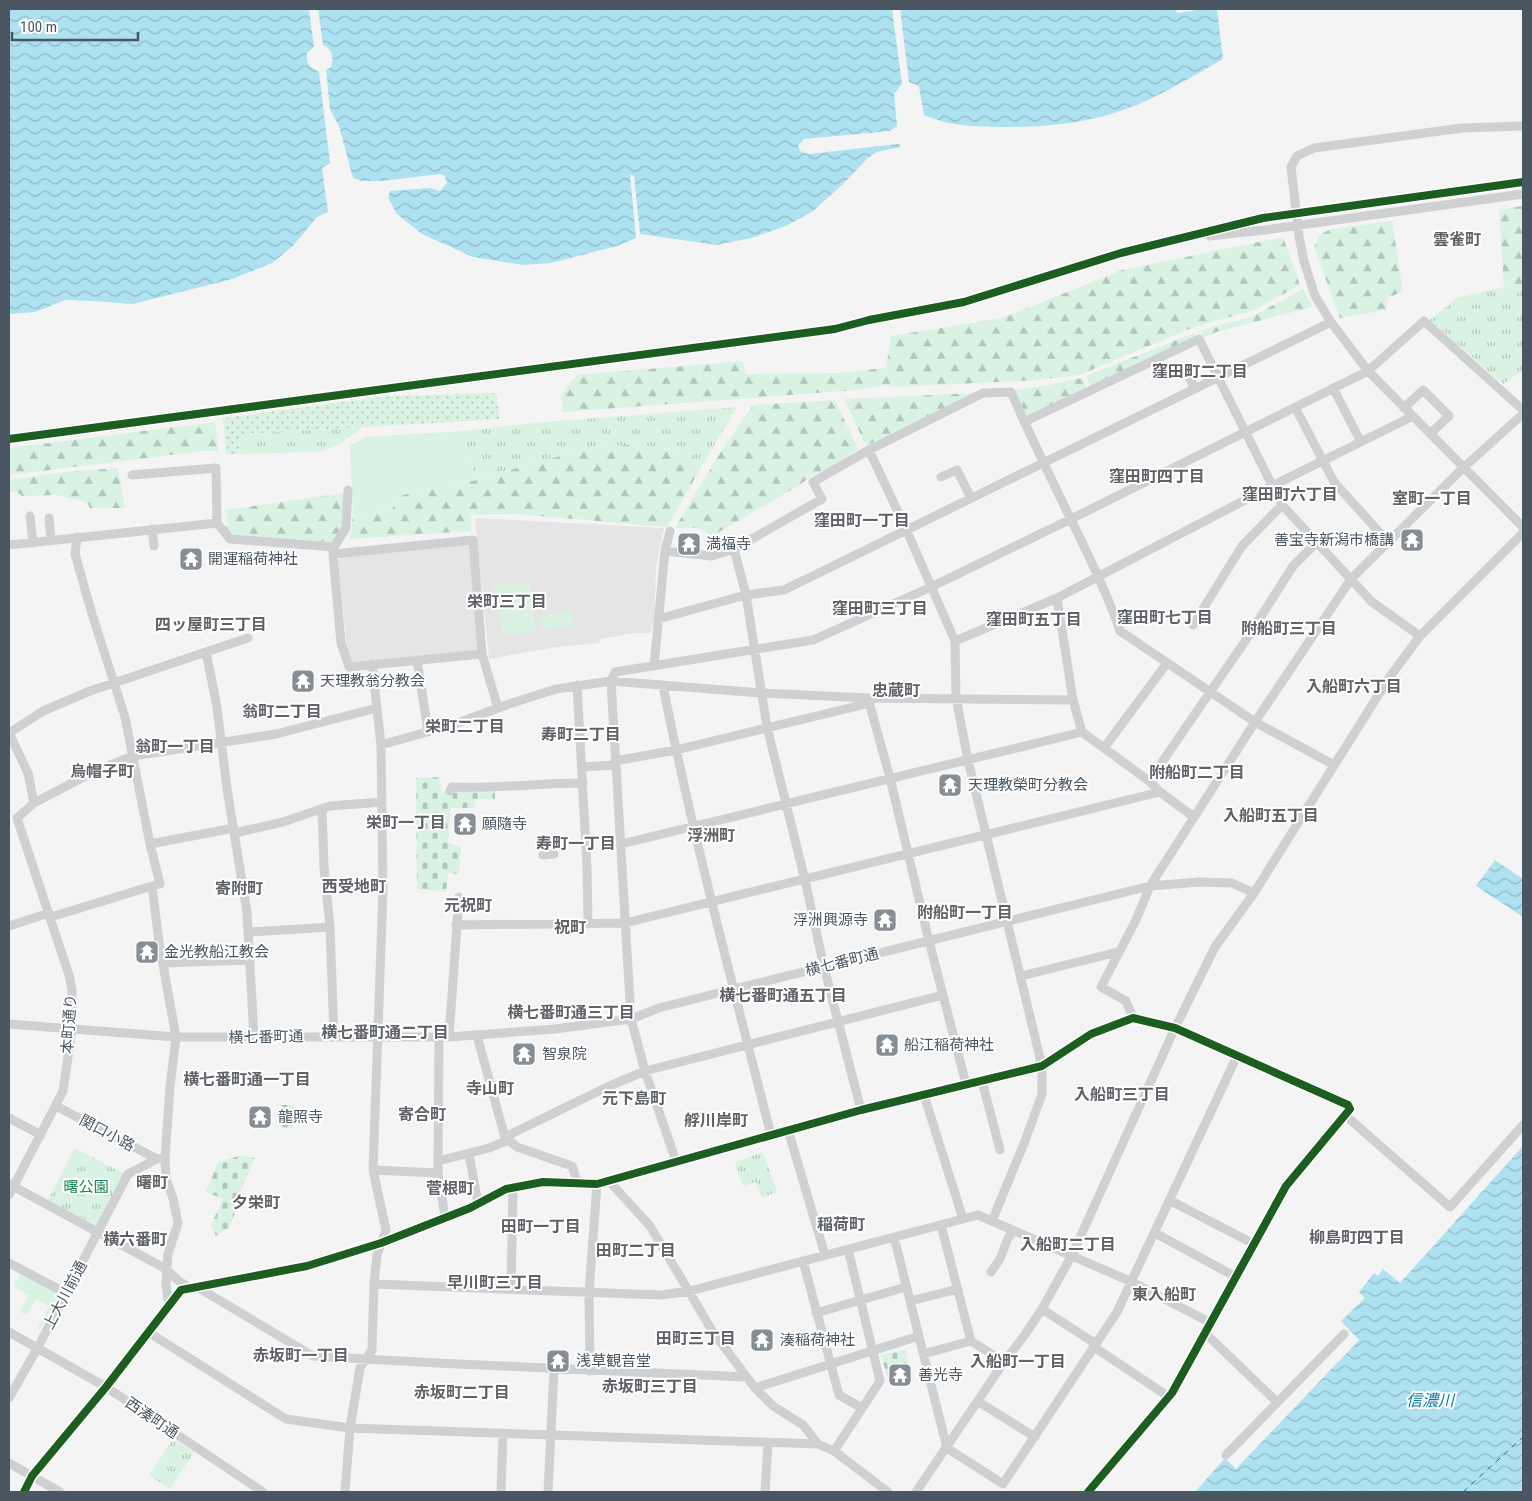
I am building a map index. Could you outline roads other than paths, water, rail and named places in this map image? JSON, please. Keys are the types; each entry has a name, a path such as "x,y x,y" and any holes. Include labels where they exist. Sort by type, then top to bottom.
{"street":[{"path":"1523,126 1462,128 1314,148 1297,156 1291,167 1297,225 1304,261 1315,296 1331,322 1368,371 1523,527"},
{"path":"9,438 835,329 869,320 964,302 1121,253 1262,218 1523,182"},
{"path":"1169,240 1297,225 1523,194"},
{"path":"676,1161 645,1071 630,1019 610,681 615,672 754,648 813,640 931,587 1368,371 1424,321 1523,410"},
{"path":"658,619 746,595 784,590 1331,322"},
{"path":"1024,422 1199,339 1282,504 1372,602 1420,636"},
{"path":"1184,367 1195,389"},
{"path":"1333,388 1360,442"},
{"path":"1404,408 1423,390 1449,416 1430,434"},
{"path":"664,551 712,556 734,549 822,500 813,482 869,450 983,393 1011,392 1098,576 1120,631 1255,722 1334,765"},
{"path":"1294,407 1337,486 1388,542"},
{"path":"1133,1018 1126,1001 1101,987 1136,920 1150,886 1255,722 1351,579 1463,468 1523,414"},
{"path":"955,641 1057,598 1272,486 1413,416"},
{"path":"869,450 955,641 956,698 968,760 1042,1066 1042,1094 992,1221"},
{"path":"132,475 216,468 217,523 230,539 333,550 473,540 482,654 498,708"},
{"path":"941,476 957,470 971,498"},
{"path":"348,490 346,528 333,550 341,643 349,666 482,654"},
{"path":"1193,625 1242,546 1282,504"},
{"path":"30,516 33,542"},
{"path":"49,518 50,540"},
{"path":"9,545 217,523"},
{"path":"152,529 154,546"},
{"path":"654,666 664,551 670,531"},
{"path":"916,1492 1042,1309 1072,1255 1175,1028 1215,947 1254,893 1389,678 1420,636 1523,533"},
{"path":"9,926 160,884 150,844 125,717 75,554 77,537"},
{"path":"1149,781 1248,637 1293,566 1317,542"},
{"path":"734,549 746,595 767,727 805,880 824,967 861,1110"},
{"path":"1057,598 1074,700 1082,732 1194,817"},
{"path":"248,638 90,691 43,711 9,733 28,773 34,803 95,770 133,756 276,734 377,708"},
{"path":"206,652 223,742 227,789 247,912 254,1037"},
{"path":"417,660 428,731"},
{"path":"1104,748 1167,663"},
{"path":"345,1492 350,1428 360,1368 372,1350 377,1255 386,1230 373,1170 383,892 381,745 372,664"},
{"path":"381,745 455,724 556,689 610,681 869,701 956,698 1074,700"},
{"path":"577,685 588,924"},
{"path":"663,686 694,826 771,1135"},
{"path":"582,767 616,763 676,750 869,701"},
{"path":"869,701 966,1084"},
{"path":"621,844 1082,732"},
{"path":"450,790 452,787 470,788 583,783"},
{"path":"456,925 625,923 1160,792"},
{"path":"150,844 283,822 330,806 382,802"},
{"name":"本町通り","path":"9,1194 11,1185 64,1091 72,1029 73,998 71,980 17,818 34,803"},
{"path":"322,809 324,867 330,927 334,1036"},
{"path":"543,855 554,854"},
{"name":"横七番町通","path":"9,1024 176,1037 444,1037 555,1029 630,1019 659,1008 1150,886 1200,882 1232,883 1254,893"},
{"path":"152,886 176,1037 161,1158 178,1223 168,1254 166,1269 169,1306"},
{"path":"445,1217 438,1161 444,1037 459,897"},
{"path":"248,932 330,927"},
{"path":"1021,976 1118,952"},
{"path":"163,963 250,960"},
{"path":"438,1161 489,1148 605,1088 645,1071 943,995"},
{"path":"24,1492 32,1476 106,1387 181,1290 307,1266 381,1243 478,1204 506,1188 542,1182 597,1184 861,1110 1042,1066 1091,1034 1133,1018 1175,1028 1348,1105 1350,1109 1286,1186 1169,1398 1088,1492"},
{"path":"477,1036 505,1139 517,1147 572,1166 578,1184"},
{"path":"894,1237 947,1448 1003,1484 1117,1312 1237,1056"},
{"path":"982,1080 1000,1150"},
{"path":"924,1095 963,1219"},
{"name":"関口小路","path":"56,1106 161,1158"},
{"path":"1346,1116 1450,1207 1523,1125"},
{"path":"9,1118 40,1135"},
{"path":"788,1130 825,1256"},
{"path":"469,1154 478,1204"},
{"name":"上大川前通","path":"10,1394 38,1347 128,1174 161,1158"},
{"path":"373,1170 438,1173"},
{"path":"609,1181 650,1226 713,1332 746,1377 773,1406 803,1425 818,1444"},
{"path":"590,1371 589,1293 597,1184"},
{"path":"11,1185 166,1269 179,1281 313,1356 590,1371 746,1377"},
{"path":"511,1289 513,1187"},
{"path":"1169,1200 1254,1244"},
{"path":"374,1284 661,1295 690,1292 978,1214 1132,1282 1211,1323"},
{"path":"941,1224 971,1341 1004,1362"},
{"path":"991,1272 1000,1259 1008,1238 1014,1231"},
{"path":"1155,1234 1236,1277"},
{"path":"834,1451 880,1381 848,1249"},
{"path":"803,1261 839,1395 862,1408"},
{"path":"9,1263 66,1294"},
{"path":"816,1312 906,1287"},
{"path":"910,1301 958,1289"},
{"path":"1042,1309 1169,1398"},
{"name":"西湊町通","path":"9,1332 106,1387 263,1492"},
{"path":"148,1332 286,1419 350,1428 818,1444 834,1451 888,1492"},
{"path":"1206,1333 1277,1402"},
{"path":"1226,1455 1344,1334"},
{"path":"755,1388 919,1336"},
{"path":"923,1354 971,1341"},
{"path":"548,1492 554,1369"},
{"path":"979,1402 1035,1438"},
{"path":"501,1492 503,1434"},
{"path":"765,1492 768,1443"},
{"path":"9,1463 60,1492"}],"water":[{"path":"9,9 309,9 314,47 307,53 307,59 311,66 319,72 330,163 322,168 328,212 317,217 293,246 272,263 232,279 133,304 65,300 35,312 9,314"},
{"path":"318,9 892,9 902,84 894,94 897,126 890,131 804,139 798,145 800,151 809,154 898,144 900,147 877,152 868,158 813,211 786,226 751,238 717,245 640,234 634,176 630,175 636,238 617,246 551,263 523,265 473,257 422,234 397,214 388,198 390,191 430,188 440,191 447,183 445,176 440,174 382,181 362,181 353,178 339,126 330,109 326,70 331,67 332,57 329,49 323,45"},
{"path":"900,9 1176,9 1177,13 1217,9 1223,59 1150,99 1132,107 1095,118 1056,125 1037,126 998,127 960,125 924,115 919,86 909,82"},
{"path":"1495,860 1523,879 1523,917 1476,886"},
{"name":"信濃川","path":"1523,1146 1523,1492 1195,1492 1225,1458 1236,1469 1359,1340 1341,1321 1365,1298 1359,1292 1374,1273 1378,1276 1383,1269 1400,1283"}],"place":[{"name":"善宝寺新潟市橋講","path":"1412,540"},
{"name":"満福寺","path":"689,544"},
{"name":"開運稲荷神社","path":"191,559"},
{"name":"天理教翁分教会","path":"303,681"},
{"name":"天理教榮町分教会","path":"950,785"},
{"name":"願隨寺","path":"465,824"},
{"name":"浮洲興源寺","path":"885,920"},
{"name":"金光教船江教会","path":"147,952"},
{"name":"船江稲荷神社","path":"887,1045"},
{"name":"智泉院","path":"524,1054"},
{"name":"龍照寺","path":"260,1117"},
{"name":"湊稲荷神社","path":"762,1340"},
{"name":"浅草観音堂","path":"558,1361"},
{"name":"善光寺","path":"900,1375"}],"district":[{"name":"雲雀町","path":"1457,239"},
{"name":"窪田町二丁目","path":"1200,371"},
{"name":"窪田町四丁目","path":"1157,476"},
{"name":"窪田町六丁目","path":"1290,494"},
{"name":"室町一丁目","path":"1432,498"},
{"name":"窪田町一丁目","path":"862,520"},
{"name":"栄町三丁目","path":"507,601"},
{"name":"窪田町三丁目","path":"880,608"},
{"name":"窪田町七丁目","path":"1165,617"},
{"name":"窪田町五丁目","path":"1034,619"},
{"name":"四ッ屋町三丁目","path":"211,624"},
{"name":"附船町三丁目","path":"1289,628"},
{"name":"入船町六丁目","path":"1354,686"},
{"name":"忠蔵町","path":"896,690"},
{"name":"翁町二丁目","path":"282,711"},
{"name":"栄町二丁目","path":"465,726"},
{"name":"寿町二丁目","path":"581,734"},
{"name":"翁町一丁目","path":"175,746"},
{"name":"烏帽子町","path":"102,771"},
{"name":"附船町二丁目","path":"1197,772"},
{"name":"入船町五丁目","path":"1271,815"},
{"name":"栄町一丁目","path":"406,822"},
{"name":"浮洲町","path":"711,835"},
{"name":"寿町一丁目","path":"576,843"},
{"name":"西受地町","path":"354,886"},
{"name":"寄附町","path":"239,888"},
{"name":"元祝町","path":"468,905"},
{"name":"附船町一丁目","path":"965,912"},
{"name":"祝町","path":"570,927"},
{"name":"横七番町通五丁目","path":"783,995"},
{"name":"横七番町通三丁目","path":"571,1012"},
{"name":"横七番町通二丁目","path":"385,1032"},
{"name":"横七番町通一丁目","path":"247,1079"},
{"name":"寺山町","path":"490,1088"},
{"name":"入船町三丁目","path":"1122,1094"},
{"name":"元下島町","path":"634,1098"},
{"name":"寄合町","path":"422,1114"},
{"name":"艀川岸町","path":"716,1120"},
{"name":"曙町","path":"152,1182"},
{"name":"菅根町","path":"450,1188"},
{"name":"夕栄町","path":"256,1202"},
{"name":"稲荷町","path":"841,1224"},
{"name":"田町一丁目","path":"541,1226"},
{"name":"柳島町四丁目","path":"1357,1237"},
{"name":"横六番町","path":"135,1239"},
{"name":"入船町二丁目","path":"1068,1244"},
{"name":"田町二丁目","path":"636,1250"},
{"name":"早川町三丁目","path":"495,1282"},
{"name":"東入船町","path":"1164,1294"},
{"name":"田町三丁目","path":"696,1338"},
{"name":"赤坂町一丁目","path":"301,1355"},
{"name":"入船町一丁目","path":"1018,1361"},
{"name":"赤坂町三丁目","path":"650,1386"},
{"name":"赤坂町二丁目","path":"462,1392"}],"park label":[{"name":"曙公園","path":"86,1187"}]}
